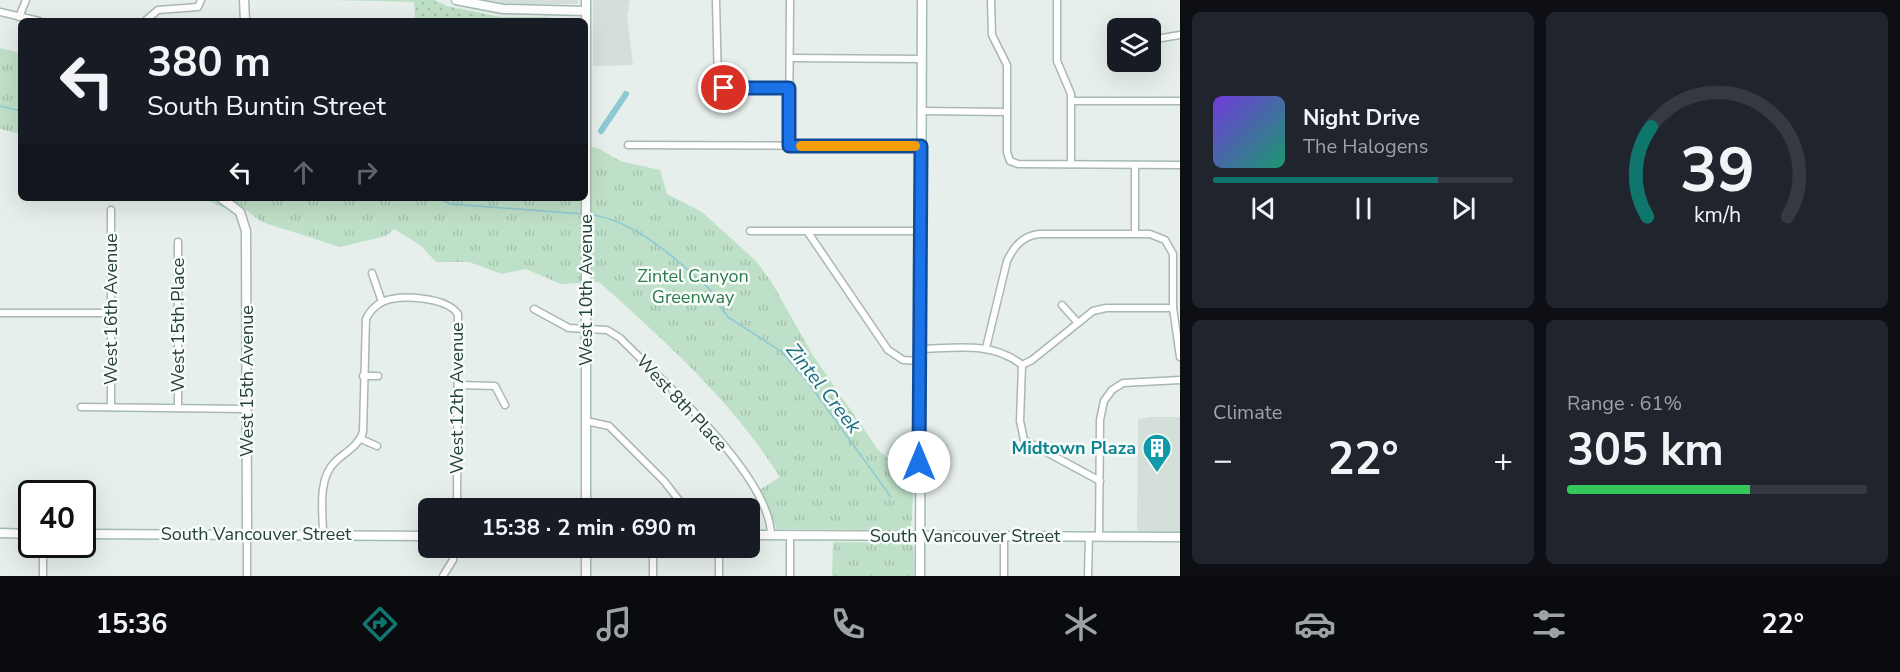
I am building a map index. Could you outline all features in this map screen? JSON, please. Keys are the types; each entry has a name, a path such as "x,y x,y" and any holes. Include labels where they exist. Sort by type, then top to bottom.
{"street":[{"path":"19,17 26,0"},
{"path":"244,0 245,18"},
{"path":"456,0 503,9 586,11"},
{"name":"West 10th Avenue","path":"586,0 586,18"},
{"path":"716,0 718,85 724,88 789,88"},
{"path":"789,146 790,0"},
{"path":"920,576 922,0"},
{"path":"991,0 992,35 1007,65 1007,152 1010,161 1018,164 1180,165"},
{"path":"1057,0 1057,61 1070,88 1072,101 1071,164"},
{"path":"148,18 153,12 162,8 192,9 199,3"},
{"path":"0,12 24,18"},
{"path":"1161,38 1180,35"},
{"path":"790,58 921,59"},
{"path":"1072,101 1180,101"},
{"path":"921,111 1007,112"},
{"path":"628,145 921,146"},
{"path":"1135,165 1135,234"},
{"name":"West 15th Avenue","path":"224,201 240,212 246,231 247,576"},
{"name":"West 10th Avenue","path":"586,201 586,498"},
{"name":"West 16th Avenue","path":"111,210 111,407"},
{"path":"750,231 921,231"},
{"path":"807,231 888,351 903,360 920,361"},
{"path":"986,348 1007,261 1018,243 1040,234 1135,234 1156,235 1168,243 1173,261 1173,308 1180,357"},
{"name":"West 15th Place","path":"178,242 178,408"},
{"path":"323,535 323,486 327,474 336,461 361,439 364,424 363,376 366,319 374,307 382,302 372,273"},
{"name":"West 12th Avenue","path":"382,302 436,300 449,305 458,314 457,498"},
{"path":"1062,304 1078,323"},
{"path":"1022,365 1032,360 1098,309 1173,308"},
{"name":"West 8th Place","path":"534,309 569,328 607,330 620,338 717,436 754,490 770,522 771,535"},
{"path":"0,313 111,314"},
{"path":"920,349 986,348 1011,357 1022,365"},
{"path":"1022,365 1020,421 1024,441 1100,481"},
{"path":"363,376 378,376"},
{"path":"1099,537 1100,420 1107,394 1117,386 1129,381 1180,380"},
{"path":"459,385 495,386 505,405"},
{"path":"81,407 247,409"},
{"path":"586,421 609,426 664,481 677,498"},
{"path":"361,439 377,446"},
{"path":"0,533 18,534"},
{"name":"South Vancouver Street","path":"96,534 418,536"},
{"name":"South Vancouver Street","path":"760,535 1180,537"},
{"path":"790,535 790,576"},
{"path":"1004,536 1004,576"},
{"path":"1088,576 1089,536"},
{"path":"43,558 43,576"},
{"path":"443,576 453,558"},
{"path":"586,558 586,576"},
{"path":"653,558 653,576"},
{"path":"719,558 719,576"}],"shaded area":[{"path":"478,0 578,0 578,4 502,4"},
{"path":"593,0 630,0 627,17 633,65 593,66"},
{"path":"1180,417 1180,532 1137,531 1138,419"}],"green space":[{"path":"330,0 435,0 447,6 500,17 548,18 415,18 414,2"},
{"path":"0,48 18,52 18,133 0,129"},
{"name":"Zintel Canyon Greenway","path":"588,146 598,148 620,161 660,170 667,194 702,212 756,261 771,281 812,354 879,451 898,466 915,468 911,528 907,530 777,529 759,490 780,477 761,449 697,374 599,282 561,284 526,269 502,274 469,262 436,262 420,245 394,229 386,236 340,247 262,222 234,201 588,201"},
{"name":"Zintel Canyon Greenway","path":"210,201 229,201 223,208"},
{"path":"833,542 910,543 914,548 914,576 832,576"}],"waterway":[{"path":"601,131 626,94"},
{"name":"Zintel Creek","path":"0,106 18,110"},
{"name":"Zintel Creek","path":"444,201 451,204 583,214"},
{"name":"Zintel Creek","path":"591,215 625,226 659,246 717,296 718,304 728,317 782,352 807,381 891,497"}],"slow traffic":[{"path":"801,146 915,146"}],"place":[{"name":"Midtown Plaza","path":"1157,474"}],"route":[{"path":"724,88 789,88 789,146 921,146 919,462"}]}
